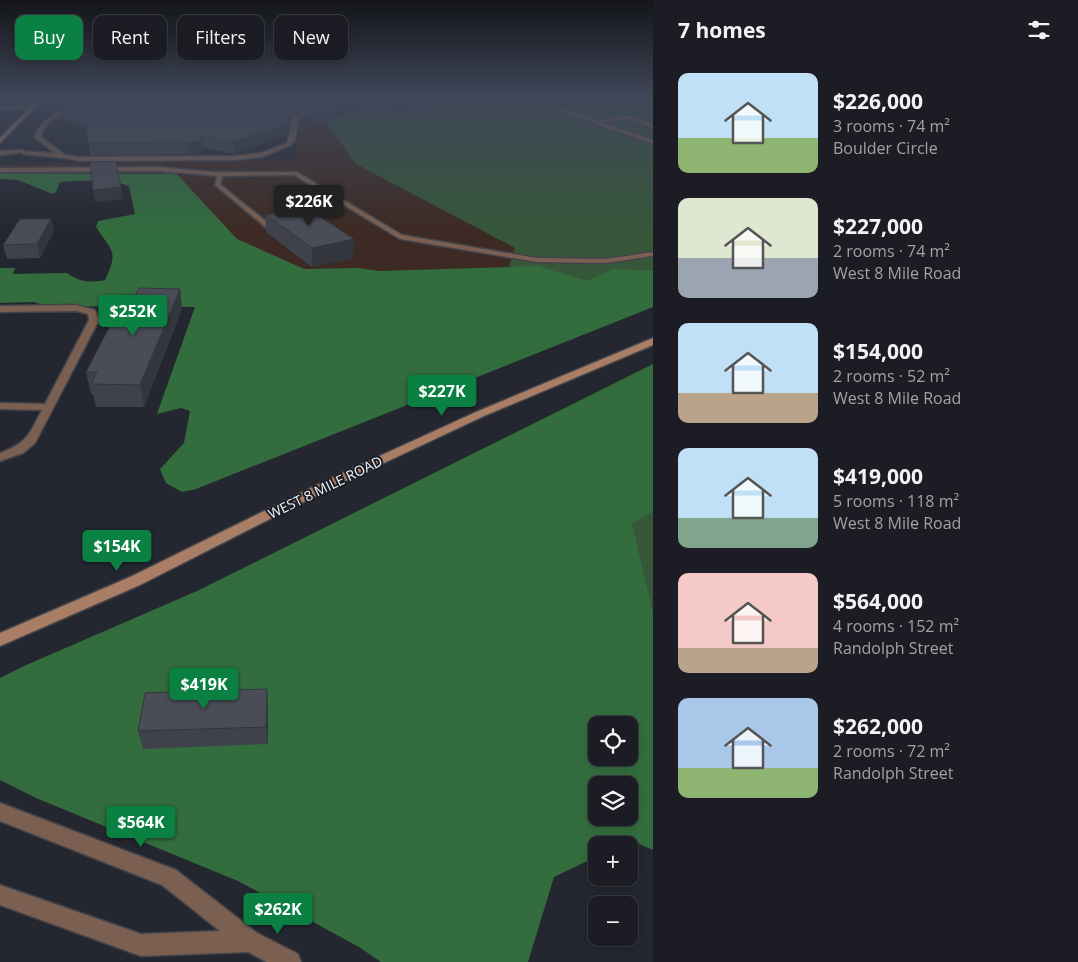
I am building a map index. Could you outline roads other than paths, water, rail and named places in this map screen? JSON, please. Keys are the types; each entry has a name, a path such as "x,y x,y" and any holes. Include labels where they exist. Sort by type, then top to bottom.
{"main road":[{"name":"WEST 8 MILE ROAD","path":"0,640 135,581 331,484 471,418 653,341"}],"street":[{"path":"42,141 63,156"},
{"path":"0,153 23,152 100,160 251,157 289,144 291,141"},
{"path":"23,152 49,147"},
{"path":"0,170 159,169 221,174 295,173 400,238 537,260 599,261 653,254"},
{"path":"221,174 217,184 270,229"},
{"path":"0,309 76,308 92,312 94,320 31,441 19,450 0,458"},
{"path":"0,406 50,407"},
{"path":"0,812 169,877 249,941 290,962"},
{"path":"0,894 141,945 249,941"}]}
